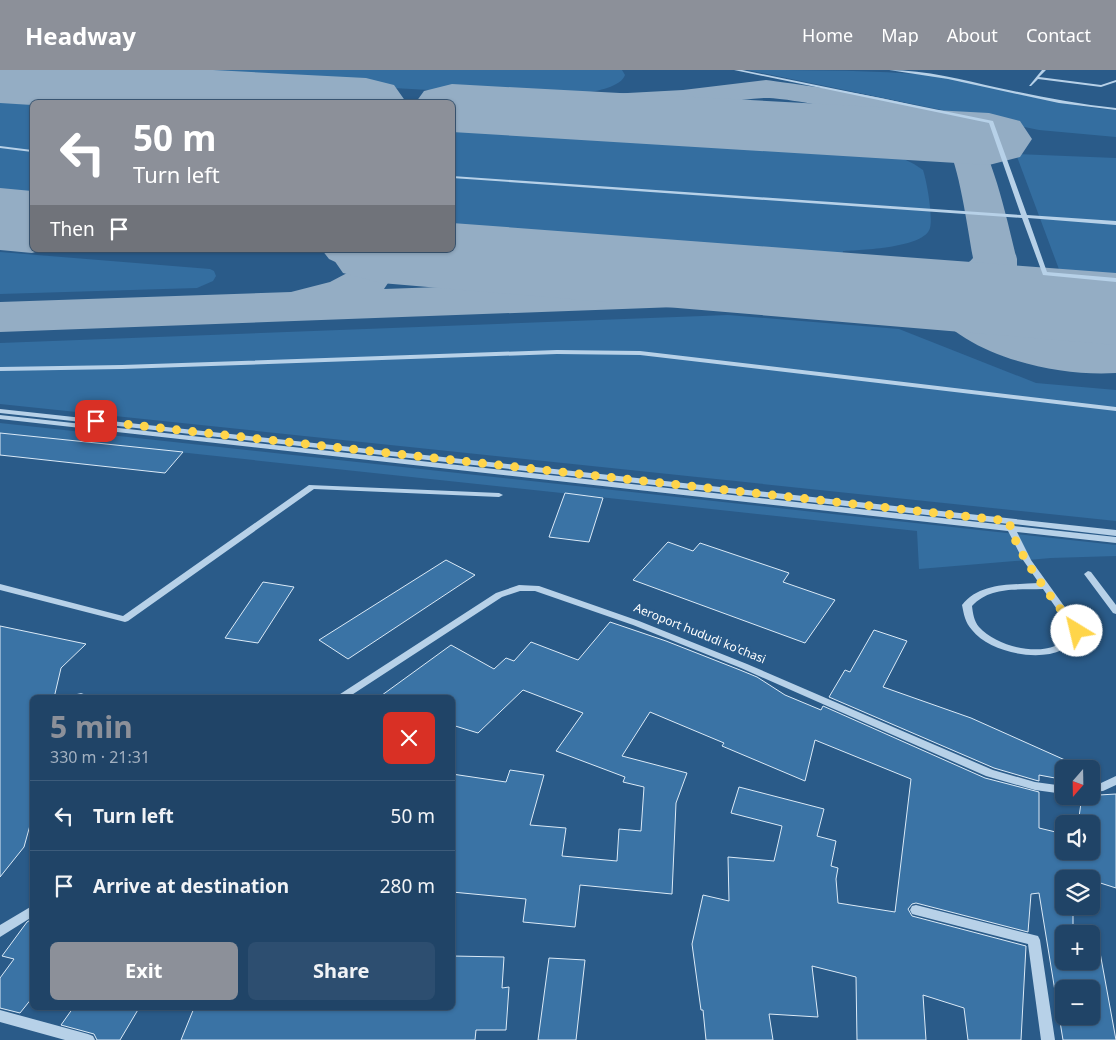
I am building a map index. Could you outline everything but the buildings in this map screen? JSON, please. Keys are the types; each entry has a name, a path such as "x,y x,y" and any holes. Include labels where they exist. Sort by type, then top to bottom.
{"street":[{"path":"736,70 991,122 1045,274 1116,280"},
{"path":"890,70 941,76 1068,102 1116,108"},
{"path":"1030,85 1044,70"},
{"path":"1037,78 1116,89"},
{"path":"1101,86 1116,81"},
{"path":"0,147 30,151"},
{"path":"455,178 1116,223"},
{"path":"0,410 1010,525 1116,540"},
{"path":"0,418 1010,525 1116,533"},
{"path":"0,587 125,619 312,486 499,495"},
{"path":"1010,525 1044,586 1077,631 1064,645 1057,649 1035,652 1008,648 982,635 969,620 968,605 981,592 1044,586"},
{"path":"1088,574 1116,611"},
{"name":"Aeroport hududi ko'chasi","path":"344,695 499,595 518,588 536,588 636,623 744,666 990,773 1035,786 1055,789"},
{"path":"1100,787 1116,780"},
{"path":"916,910 1034,940 1048,1040"},
{"path":"0,932 30,912"},
{"path":"0,1016 88,1040"}],"lane":[{"path":"908,70 953,76 1082,103 1116,108"},
{"path":"0,369 132,367 556,352 640,353 1116,409"}],"shaded area":[{"path":"72,70 622,70 625,75 620,82 611,87 570,95 535,96"},
{"path":"747,70 884,72 929,75 953,79 1069,104 1116,110 1116,137 1039,130"},
{"path":"0,96 68,100 30,100 30,194 0,192"},
{"path":"455,124 849,148 888,154 906,160 923,170 931,216 930,228 926,235 917,240 891,247 843,251 842,257 455,227"},
{"path":"1016,154 1116,158 1116,277 1060,272"},
{"path":"0,252 210,269 214,271 216,276 213,281 197,288 0,294"},
{"path":"728,315 899,329 1036,383 1116,390 1116,521 0,404 0,343"},
{"path":"0,423 1116,545 1116,556 1051,558 919,569 917,531 0,433"}],"taxiway":[{"path":"497,110 683,99 766,89 829,98 914,116 942,126 960,137 972,161 995,259"},
{"path":"309,301 346,292 356,288 370,277 372,270 362,258 348,252"},
{"path":"874,290 940,288 958,284 973,279 986,270 995,259"},
{"path":"995,259 994,273 1008,283 1030,288 1071,290 1094,295 1116,303"},
{"path":"0,317 836,287"},
{"path":"948,296 954,307 961,312 1023,346 1058,356 1077,358 1116,357"}],"runway":[{"path":"0,81 331,100"},
{"path":"455,108 989,139"},
{"path":"0,219 30,222"},
{"path":"406,252 1116,309"}],"route":[{"path":"96,421 1009,521 1011,529 1044,586 1077,631"}]}
